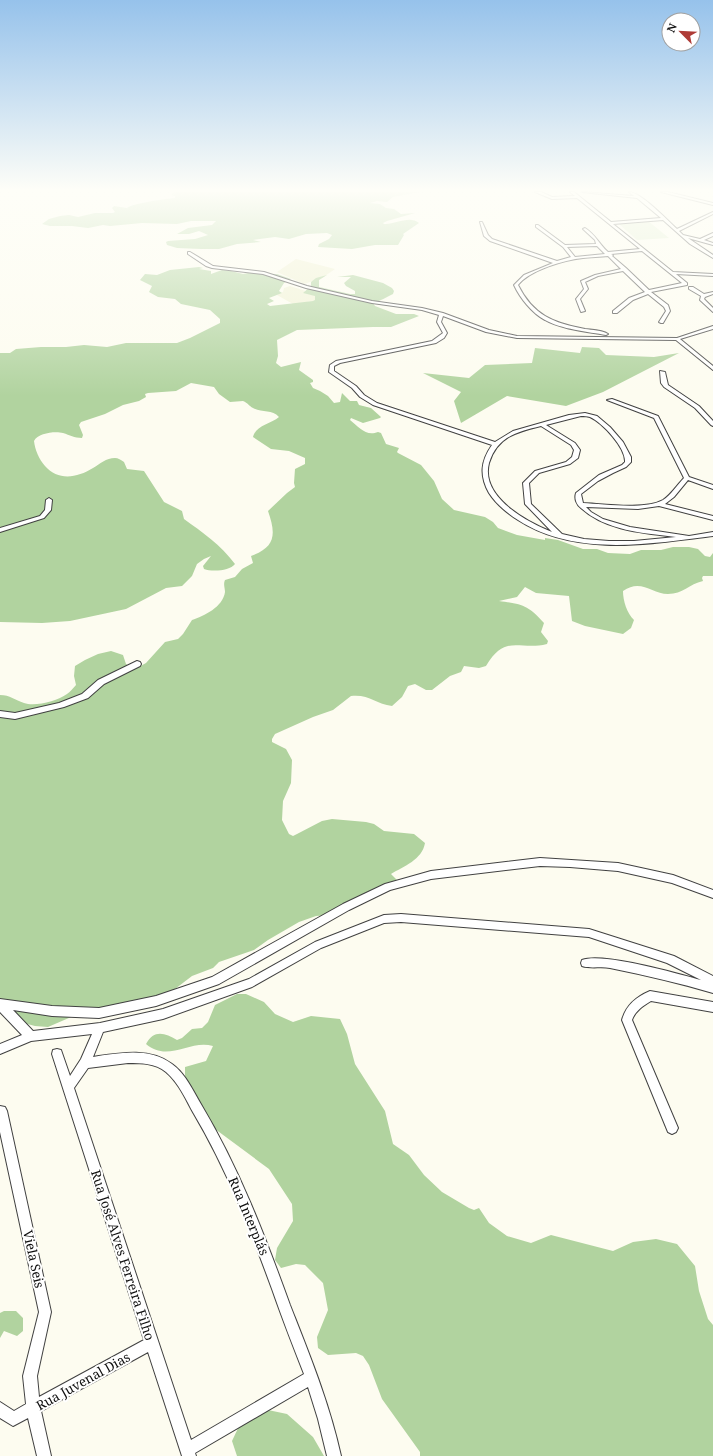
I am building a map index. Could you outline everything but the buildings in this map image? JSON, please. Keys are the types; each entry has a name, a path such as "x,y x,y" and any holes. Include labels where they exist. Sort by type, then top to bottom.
{"street":[{"path":"200,260 212,267 264,273 306,287 372,302 422,309 441,314 488,331 510,336 677,339 713,327"},
{"path":"547,260 557,264"},
{"path":"568,260 530,273 519,280 516,285 520,293 537,313 548,320 564,326 642,339"},
{"path":"615,260 668,309 661,322"},
{"path":"615,312 632,299 656,288 685,284 655,260"},
{"path":"583,311 578,299 586,291 584,281 625,269"},
{"path":"672,273 713,275"},
{"path":"691,288 703,296"},
{"path":"703,296 713,293"},
{"path":"703,296 702,299 713,311"},
{"path":"704,302 713,305"},
{"path":"441,314 439,322 445,332 442,337 434,342 338,362 332,365 332,372 354,387 362,396 375,404 495,444"},
{"path":"677,339 713,369"},
{"path":"662,372 666,386 697,407 713,424"},
{"path":"610,400 656,417 687,478 713,488"},
{"path":"687,537 612,525 594,518 580,505 578,494 586,486 609,472 626,465 629,461 629,456 624,448 597,418 589,415 578,415 529,427 495,444 488,458 484,473 490,490 523,522 537,529 560,536 588,541 616,543 661,541 713,534"},
{"path":"542,425 573,444 577,450 575,458 568,463 537,472 526,483 528,504 560,536"},
{"path":"580,505 644,506 659,504 667,500 687,478"},
{"path":"0,530 42,517 48,510 49,500"},
{"path":"659,504 713,518"},
{"path":"0,714 15,716 61,705 85,696 101,682 137,664"},
{"path":"0,1004 52,1011 99,1013 156,1001 215,981 346,906 388,886 431,875 540,862 618,866 674,879 713,894"},
{"path":"0,1049 31,1036 100,1028 163,1014 252,982 318,945 384,919 400,918 589,933 670,959 713,980"},
{"path":"586,963 606,963 670,976 713,988"},
{"path":"672,1128 627,1020 628,1014 634,1005 650,996 713,1008"},
{"path":"0,1004 31,1036"},
{"path":"68,1087 85,1063 100,1028"},
{"name":"Rua José Alves Ferreira Filho","path":"57,1054 188,1453"},
{"name":"Rua Interplás","path":"85,1063 129,1058 155,1060 168,1067 178,1077 212,1131 253,1221 312,1377 328,1425 334,1456"},
{"name":"Viela Seis","path":"1,1111 45,1312 30,1376 33,1408 44,1456"},
{"name":"Rua Juvenal Dias","path":"0,1409 13,1419 152,1343"},
{"path":"188,1453 312,1377"}],"green space":[{"path":"295,260 335,269 322,278 304,284 277,272"},
{"path":"199,267 203,268 199,269 211,271 211,274 222,270 243,274 259,271 259,274 277,274 291,279 284,283 279,291 282,293 269,298 274,301 267,304 270,306 315,300 315,296 303,293 311,286 311,282 316,278 327,275 319,280 319,287 355,294 355,291 346,286 344,283 351,277 337,277 353,275 383,283 392,288 394,291 393,294 373,303 375,306 396,314 414,314 419,316 391,327 297,330 277,340 278,356 276,363 281,367 301,362 299,370 313,380 313,382 310,383 313,388 328,396 334,403 340,402 342,393 350,401 357,401 359,405 371,408 381,417 380,418 363,423 351,418 350,420 366,432 381,433 386,444 399,448 398,453 421,465 434,481 442,499 454,510 485,517 493,522 498,528 517,535 545,540 545,538 558,540 583,549 597,549 608,553 630,554 641,550 661,550 673,547 689,547 698,549 705,556 710,557 713,553 713,576 703,576 703,581 673,594 657,592 641,586 629,587 623,591 624,599 629,614 634,620 631,628 623,634 585,626 572,621 569,596 536,593 525,587 517,597 499,601 524,606 533,612 544,623 541,632 548,641 547,644 537,646 507,646 493,656 486,666 479,668 464,666 461,672 450,676 432,690 426,690 415,684 408,686 402,697 392,706 363,696 351,696 333,710 275,734 272,742 286,749 292,760 291,783 283,801 282,820 289,834 293,836 322,821 332,819 366,822 374,824 384,831 414,834 425,843 420,854 412,862 391,874 397,880 338,908 332,915 316,916 299,922 254,950 219,962 213,968 192,976 158,1002 85,1011 48,1027 35,1026 20,1022 0,1009 0,695 29,704 40,704 52,701 63,697 76,685 74,676 75,666 85,660 98,654 111,651 123,655 126,664 135,669 146,663 165,642 178,639 192,620 212,610 221,602 225,592 225,580 235,577 242,569 253,563 251,556 269,544 273,533 268,511 295,487 295,469 305,464 305,458 289,451 271,449 253,437 260,427 279,417 273,413 256,409 243,401 230,402 219,394 214,387 191,383 176,391 145,394 146,397 139,401 123,405 105,414 81,422 79,425 83,435 82,438 60,432 47,433 39,436 34,441 35,448 41,460 50,471 62,476 74,476 81,474 112,458 124,462 127,469 144,471 164,502 182,511 184,519 217,545 235,564 229,568 221,570 204,569 203,566 211,556 197,564 192,576 182,586 166,588 126,609 70,621 42,623 0,622 0,353 10,353 16,349 41,347 84,345 107,347 126,343 177,343 190,338 220,323 220,319 210,310 181,304 175,299 158,297 149,292 152,286 140,280 145,274 157,275 170,270"},
{"path":"290,286 315,294 322,302 313,301 293,304 277,295 283,292 284,288"},
{"path":"582,347 599,348 606,355 654,357 679,353 603,392 566,406 507,396 461,423 454,401 461,392 423,373 469,378 485,365 532,363 535,348 580,353"},
{"path":"237,994 246,994 264,1002 275,1014 293,1022 311,1016 340,1019 347,1034 355,1064 385,1111 393,1144 409,1155 424,1175 442,1192 469,1208 474,1210 479,1208 489,1223 507,1236 531,1243 551,1235 613,1251 633,1242 656,1239 677,1244 695,1266 699,1291 708,1319 713,1325 713,1456 420,1456 420,1452 382,1399 369,1365 363,1356 356,1353 328,1355 318,1348 317,1337 328,1310 323,1283 305,1265 296,1264 281,1268 275,1260 277,1248 293,1221 292,1204 269,1169 211,1126 190,1092 185,1076 185,1067 206,1061 213,1046 196,1045 171,1051 163,1051 154,1049 146,1044 149,1039 156,1034 164,1034 177,1040 182,1038 192,1029 202,1028 208,1022 215,1005"},
{"path":"4,1311 16,1311 23,1318 23,1331 17,1336 4,1331 0,1338 0,1313"},
{"path":"268,1410 287,1414 313,1437 324,1456 237,1456 232,1441 240,1424"}]}
